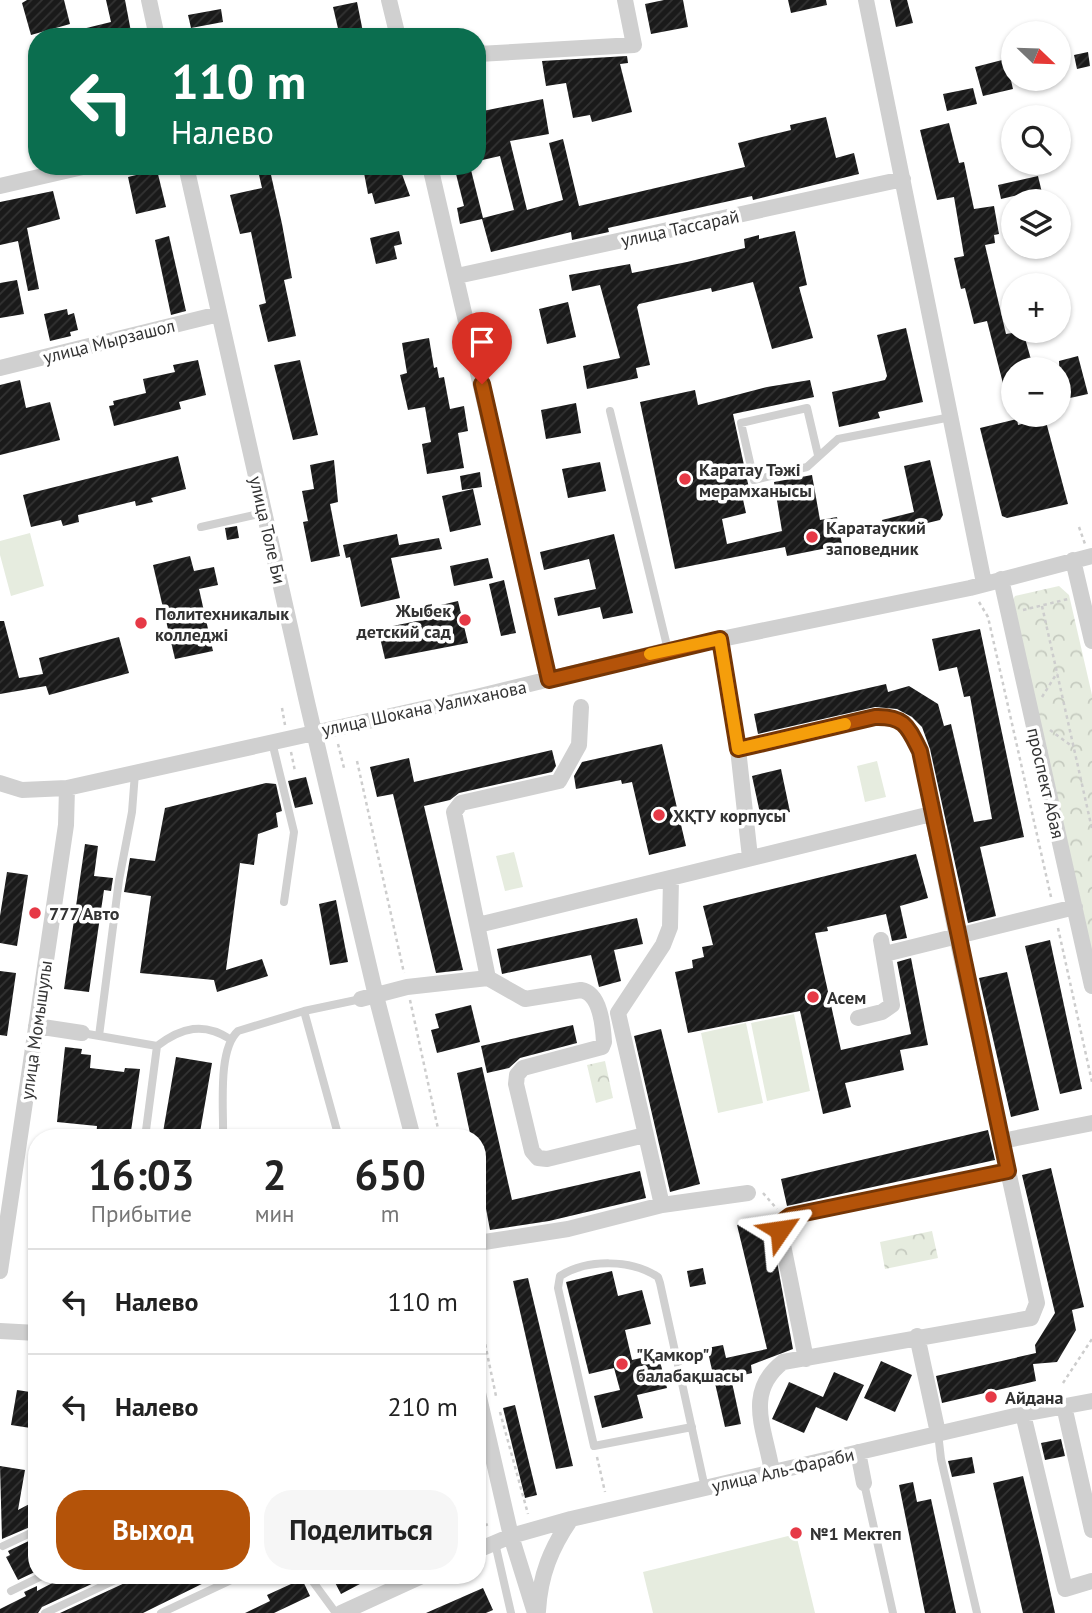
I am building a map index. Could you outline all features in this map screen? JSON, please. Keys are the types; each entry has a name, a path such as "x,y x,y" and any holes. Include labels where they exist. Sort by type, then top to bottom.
{"street":[{"path":"149,0 155,28"},
{"path":"389,0 396,28"},
{"path":"486,54 634,45 625,0"},
{"path":"866,0 951,418 977,585"},
{"path":"0,186 48,175"},
{"name":"улица Толе Би","path":"188,175 315,732 369,998 410,1129"},
{"path":"432,175 549,680"},
{"name":"улица Тассарай","path":"457,276 903,179"},
{"name":"улица Мырзашол","path":"0,368 219,314"},
{"name":"улица Шокана Уалиханова","path":"0,783 22,790 67,788 549,680 668,650 977,585 1092,556"},
{"path":"1073,560 1092,641"},
{"name":"проспект Абая","path":"1001,579 1092,986"},
{"path":"720,639 738,749 750,857"},
{"path":"488,978 454,812 461,803 559,781 579,745 581,707"},
{"path":"738,749 875,717 894,716 904,723 920,751 957,938 1037,1303 1036,1312 1031,1318 992,1327 917,1336 783,1362 772,1371 758,1400 772,1472"},
{"name":"улица Момышулы","path":"0,1271 65,825 67,788"},
{"path":"478,925 931,814"},
{"path":"600,1019 618,1013 663,945 670,927 671,879"},
{"path":"858,1018 882,1012 892,1005 883,947 957,938 1075,907"},
{"path":"369,998 407,987 488,978 525,999 581,989 589,991 600,1019 604,1042 601,1047 523,1068 517,1074 516,1084 533,1150 538,1158 547,1159 645,1135"},
{"path":"618,1013 662,1205"},
{"path":"36,1026 82,1033"},
{"path":"1002,1141 1092,1123"},
{"path":"806,1359 780,1230 782,1222 790,1216 1008,1171"},
{"path":"486,1242 568,1229 662,1205 748,1192"},
{"path":"0,1331 28,1333"},
{"path":"917,1336 938,1433"},
{"name":"улица Аль-Фараби","path":"486,1547 512,1536 571,1519 938,1433 1092,1401"},
{"path":"1064,1406 1092,1530"},
{"path":"1023,1414 1065,1589 1092,1581"},
{"path":"486,1426 512,1536 536,1613"},
{"path":"858,1452 864,1483"},
{"path":"536,1613 545,1566 555,1542 571,1519"},
{"path":"338,1613 404,1584"}],"lane":[{"path":"818,455 807,408 741,424 754,480 807,467 838,439 951,418"},
{"path":"610,411 668,650"},
{"path":"201,527 263,513"},
{"path":"272,742 294,832 284,902"},
{"path":"99,1037 119,880 132,812 135,773"},
{"path":"223,1129 225,1059 230,1039 238,1031 304,1011 369,998"},
{"path":"304,1011 337,1129"},
{"path":"82,1033 157,1046 182,1031 213,1027 230,1039"},
{"path":"146,1129 157,1046"},
{"path":"692,1427 594,1446 558,1288 560,1276 569,1270 609,1262 658,1277 692,1427 705,1488"},
{"path":"938,1433 940,1459 977,1613"},
{"path":"864,1483 893,1613"},
{"path":"3,1546 28,1534"},
{"path":"495,1543 512,1613"},
{"path":"11,1591 28,1583"},
{"path":"45,1613 107,1584"},
{"path":"162,1613 223,1584"},
{"path":"315,1584 338,1613"}],"path":[{"path":"977,585 988,617 1092,1082"},
{"path":"1007,614 1081,596"},
{"path":"1042,606 1092,829"},
{"path":"1045,708 1042,698 1057,673"},
{"path":"1047,719 1050,730 1073,747"},
{"path":"357,761 438,1129"},
{"path":"748,1192 763,1194 774,1202 782,1222"},
{"path":"1063,1383 1090,1347 1092,1339"},
{"path":"486,1348 496,1396"},
{"path":"499,1409 534,1529"},
{"path":"594,1446 605,1492"}],"green space":[{"path":"30,533 44,586 11,596 0,555 0,541"},
{"path":"1059,586 1069,595 1092,695 1092,974 1007,611 1015,596"},
{"path":"877,761 886,797 865,802 857,766"},
{"path":"514,852 523,887 505,891 496,856"},
{"path":"794,1014 810,1091 767,1101 751,1023"},
{"path":"746,1023 763,1103 718,1113 701,1033"},
{"path":"605,1061 613,1098 596,1103 587,1065"},
{"path":"932,1231 938,1258 885,1269 880,1242"},
{"path":"796,1534 815,1613 653,1613 643,1572"}],"building":[{"path":"27,0 64,0 70,24 56,28 29,28 22,3"},
{"path":"106,0 125,0 130,28 86,28 111,22"},
{"path":"683,0 688,27 651,34 645,4"},
{"path":"788,0 826,0 827,5 791,13"},
{"path":"890,0 907,0 913,23 896,27"},
{"path":"357,2 362,28 338,28 333,7"},
{"path":"221,9 223,22 191,28 188,15"},
{"path":"1088,52 1090,66 1077,69 1074,55"},
{"path":"627,56 628,63 620,64 632,112 592,122 590,115 573,118 566,83 546,86 542,61"},
{"path":"1001,60 1001,91 1004,91 983,96 975,67"},
{"path":"973,88 977,104 947,111 943,94"},
{"path":"543,99 549,134 510,141 527,210 563,200 549,143 563,139 579,206 745,167 738,143 791,130 790,125 826,117 836,158 854,153 859,174 753,200 752,196 608,228 609,232 572,240 571,232 491,252 482,219 460,224 457,208 464,206 456,175 472,175 483,218 514,210 500,156 486,159 486,110"},
{"path":"949,123 959,163 964,162 974,209 994,206 999,234 994,235 995,243 985,245 1001,313 1001,343 1026,343 1030,357 1001,357 1001,376 987,321 974,324 965,288 961,289 954,258 964,256 954,197 937,200 920,130"},
{"path":"158,175 166,207 136,214 128,177"},
{"path":"259,175 271,175 292,278 284,280 296,336 268,342 259,305 266,303 251,232 240,234 230,195 262,188"},
{"path":"364,175 402,175 410,196 375,204 372,193 368,194"},
{"path":"1038,176 1041,189 1001,189 1001,199 998,185"},
{"path":"53,191 60,219 27,228 39,289 28,291 18,241 0,245 0,202"},
{"path":"399,231 402,244 394,246 397,259 376,264 370,238"},
{"path":"795,231 807,285 799,287 813,338 772,349 753,282 639,304 637,307 650,365 636,368 638,378 587,389 583,366 620,358 600,285 572,291 569,275 630,264 632,273 745,248 744,239 759,235 759,239"},
{"path":"169,236 186,311 171,315 155,240"},
{"path":"17,280 24,314 0,318 0,283"},
{"path":"568,302 576,337 547,344 539,309"},
{"path":"67,309 68,315 74,313 78,330 70,332 71,336 50,341 44,314"},
{"path":"906,328 923,402 878,412 880,418 839,427 832,392 885,380 887,376 877,335"},
{"path":"429,338 434,368 437,367 439,378 444,377 450,409 464,406 468,431 458,433 464,468 427,474 422,444 431,442 425,407 408,410 400,375 407,373 402,343"},
{"path":"1078,356 1088,394 1071,398 1071,358"},
{"path":"198,360 206,395 179,402 181,409 114,426 109,406 114,405 113,401 146,393 143,379 175,372 173,365"},
{"path":"300,360 318,435 293,440 274,365"},
{"path":"20,380 26,408 50,402 60,440 0,455 0,385"},
{"path":"810,380 814,397 733,414 750,493 742,495 746,513 722,519 727,544 782,531 774,482 812,475 820,520 837,517 842,545 787,556 785,547 675,569 640,402 695,390 698,405 767,387"},
{"path":"576,403 581,433 546,439 541,410"},
{"path":"1001,423 1001,427 1047,427 1068,504 1007,518 1002,516 980,428"},
{"path":"178,456 186,489 151,498 153,502 136,506 135,501 78,515 79,522 63,526 61,520 31,527 23,495"},
{"path":"334,460 338,502 330,504 340,556 311,562 303,522 308,521 302,491 314,489 310,465"},
{"path":"930,460 943,515 940,520 885,533 882,520 914,512 904,466"},
{"path":"600,462 606,491 568,498 562,469"},
{"path":"480,472 482,487 462,490 460,476"},
{"path":"473,489 481,525 450,532 442,496"},
{"path":"237,526 239,538 227,540 225,528"},
{"path":"397,534 399,545 439,538 442,549 391,558 400,598 361,607 350,557 346,558 343,545"},
{"path":"614,534 633,613 603,619 600,607 558,616 554,598 596,589 589,559 544,570 540,552"},
{"path":"190,556 194,571 214,567 218,585 199,589 213,651 175,659 153,565"},
{"path":"488,558 493,578 454,586 450,566"},
{"path":"504,580 516,633 501,636 489,584"},
{"path":"458,601 468,643 385,659 378,629 422,620 420,610"},
{"path":"0,621 4,621 19,678 43,674 39,658 119,637 129,673 49,695 46,686 0,694"},
{"path":"980,629 1024,837 980,847 996,916 968,923 930,749 922,727 912,717 897,709 875,707 758,734 754,714 886,684 888,692 909,686 938,704 944,726 951,724 974,822 992,819 970,696 964,697 957,667 939,671 932,639"},
{"name":"ХҚТУ корпусы","path":"662,744 686,846 649,855 632,782 622,784 621,780 576,789 574,776 582,762"},
{"path":"552,750 556,766 552,772 459,793 450,800 424,806 463,970 436,973 393,794 377,797 370,767 409,758 414,782"},
{"path":"781,769 790,812 761,818 752,776"},
{"path":"306,777 313,804 295,808 288,781"},
{"path":"266,783 276,784 282,811 276,813 278,827 258,834 254,865 240,863 226,970 262,959 268,976 217,992 214,980 140,973 151,896 124,892 130,858 155,861 165,808"},
{"path":"85,844 98,846 94,876 113,878 111,891 104,890 89,992 64,989"},
{"path":"916,854 928,898 900,906 907,938 892,941 886,914 827,927 828,931 815,933 841,1050 911,1034 897,962 911,958 928,1045 900,1050 904,1070 845,1083 851,1107 823,1114 800,1011 688,1033 675,972 693,968 692,960 704,957 702,947 713,945 703,906"},
{"path":"7,872 28,875 17,946 0,943 0,916"},
{"path":"336,900 348,962 330,965 319,904"},
{"path":"637,918 643,944 614,950 621,981 599,987 591,955 502,974 497,949"},
{"path":"1050,940 1082,1089 1060,1094 1025,946"},
{"path":"0,971 16,973 7,1036 0,1035"},
{"path":"1007,972 1039,1110 1011,1117 979,978"},
{"path":"471,1005 480,1042 437,1053 431,1030 439,1028 435,1014"},
{"path":"573,1025 577,1043 520,1058 509,1068 487,1073 481,1046"},
{"path":"661,1029 700,1184 670,1192 634,1036"},
{"path":"65,1047 82,1049 81,1054 91,1055 90,1068 124,1072 125,1068 140,1069 131,1129 97,1129 97,1126 57,1122"},
{"path":"176,1057 212,1063 201,1129 164,1129"},
{"path":"482,1067 512,1200 640,1171 646,1198 549,1221 490,1230 486,1209 486,1129 469,1129 457,1073"},
{"path":"988,1130 995,1160 787,1206 781,1179"},
{"path":"1051,1168 1084,1307 1072,1310 1076,1330 1057,1362 1033,1364 1036,1381 942,1403 936,1376 1036,1353 1035,1345 1055,1313 1022,1175"},
{"path":"769,1218 793,1349 751,1365 752,1373 731,1378 741,1424 725,1427 707,1348 723,1345 726,1358 767,1349 737,1225"},
{"path":"703,1268 706,1284 690,1287 687,1271"},
{"path":"612,1271 618,1296 642,1290 651,1324 625,1330 632,1360 658,1354 667,1388 637,1395 643,1418 602,1428 594,1396 620,1390 614,1368 589,1374 566,1282"},
{"path":"528,1278 573,1466 556,1469 513,1281"},
{"path":"881,1361 912,1375 895,1412 864,1398"},
{"path":"834,1372 864,1385 847,1421 816,1407 804,1433 772,1419 789,1382 823,1397"},
{"path":"17,1390 28,1392 28,1428 11,1425"},
{"path":"515,1405 537,1495 525,1498 503,1408"},
{"path":"1061,1439 1065,1456 1045,1460 1041,1443"},
{"path":"972,1457 975,1473 952,1477 948,1461"},
{"path":"0,1466 25,1470 18,1510 28,1505 28,1528 2,1539"},
{"path":"1023,1476 1055,1613 1023,1613 993,1483"},
{"path":"913,1482 917,1502 931,1499 956,1613 925,1613 899,1485"},
{"path":"28,1541 28,1575 18,1580 6,1557 10,1555 8,1551"},
{"path":"51,1584 92,1584 42,1607 38,1613 0,1613 0,1609 26,1596 24,1592 37,1586 37,1591"},
{"path":"123,1584 202,1584 143,1613 60,1613"},
{"path":"291,1584 304,1584 310,1596 274,1613 245,1613 270,1601 267,1595"},
{"path":"336,1584 360,1584 341,1594"},
{"path":"483,1588 493,1610 486,1613 426,1613"}],"slow traffic":[{"path":"650,654 720,639 738,749 845,724"}],"place":[{"name":"Каратау Тәжі мерамханысы","path":"685,479"},
{"name":"Каратауский заповедник","path":"812,537"},
{"name":"Жыбек детский сад","path":"465,620"},
{"name":"Политехникалык колледжі","path":"141,623"},
{"name":"ХҚТУ корпусы","path":"659,815"},
{"name":"777 Авто","path":"35,913"},
{"name":"Асем","path":"813,997"},
{"name":"\"Қамкор\" балабақшасы","path":"622,1364"},
{"name":"Айдана","path":"991,1397"},
{"name":"№1 Мектеп","path":"796,1533"}],"route":[{"path":"482,384 549,680 720,639 738,749 875,717 894,716 904,723 920,751 931,814 1008,1171 790,1216 782,1222 780,1230"}]}
